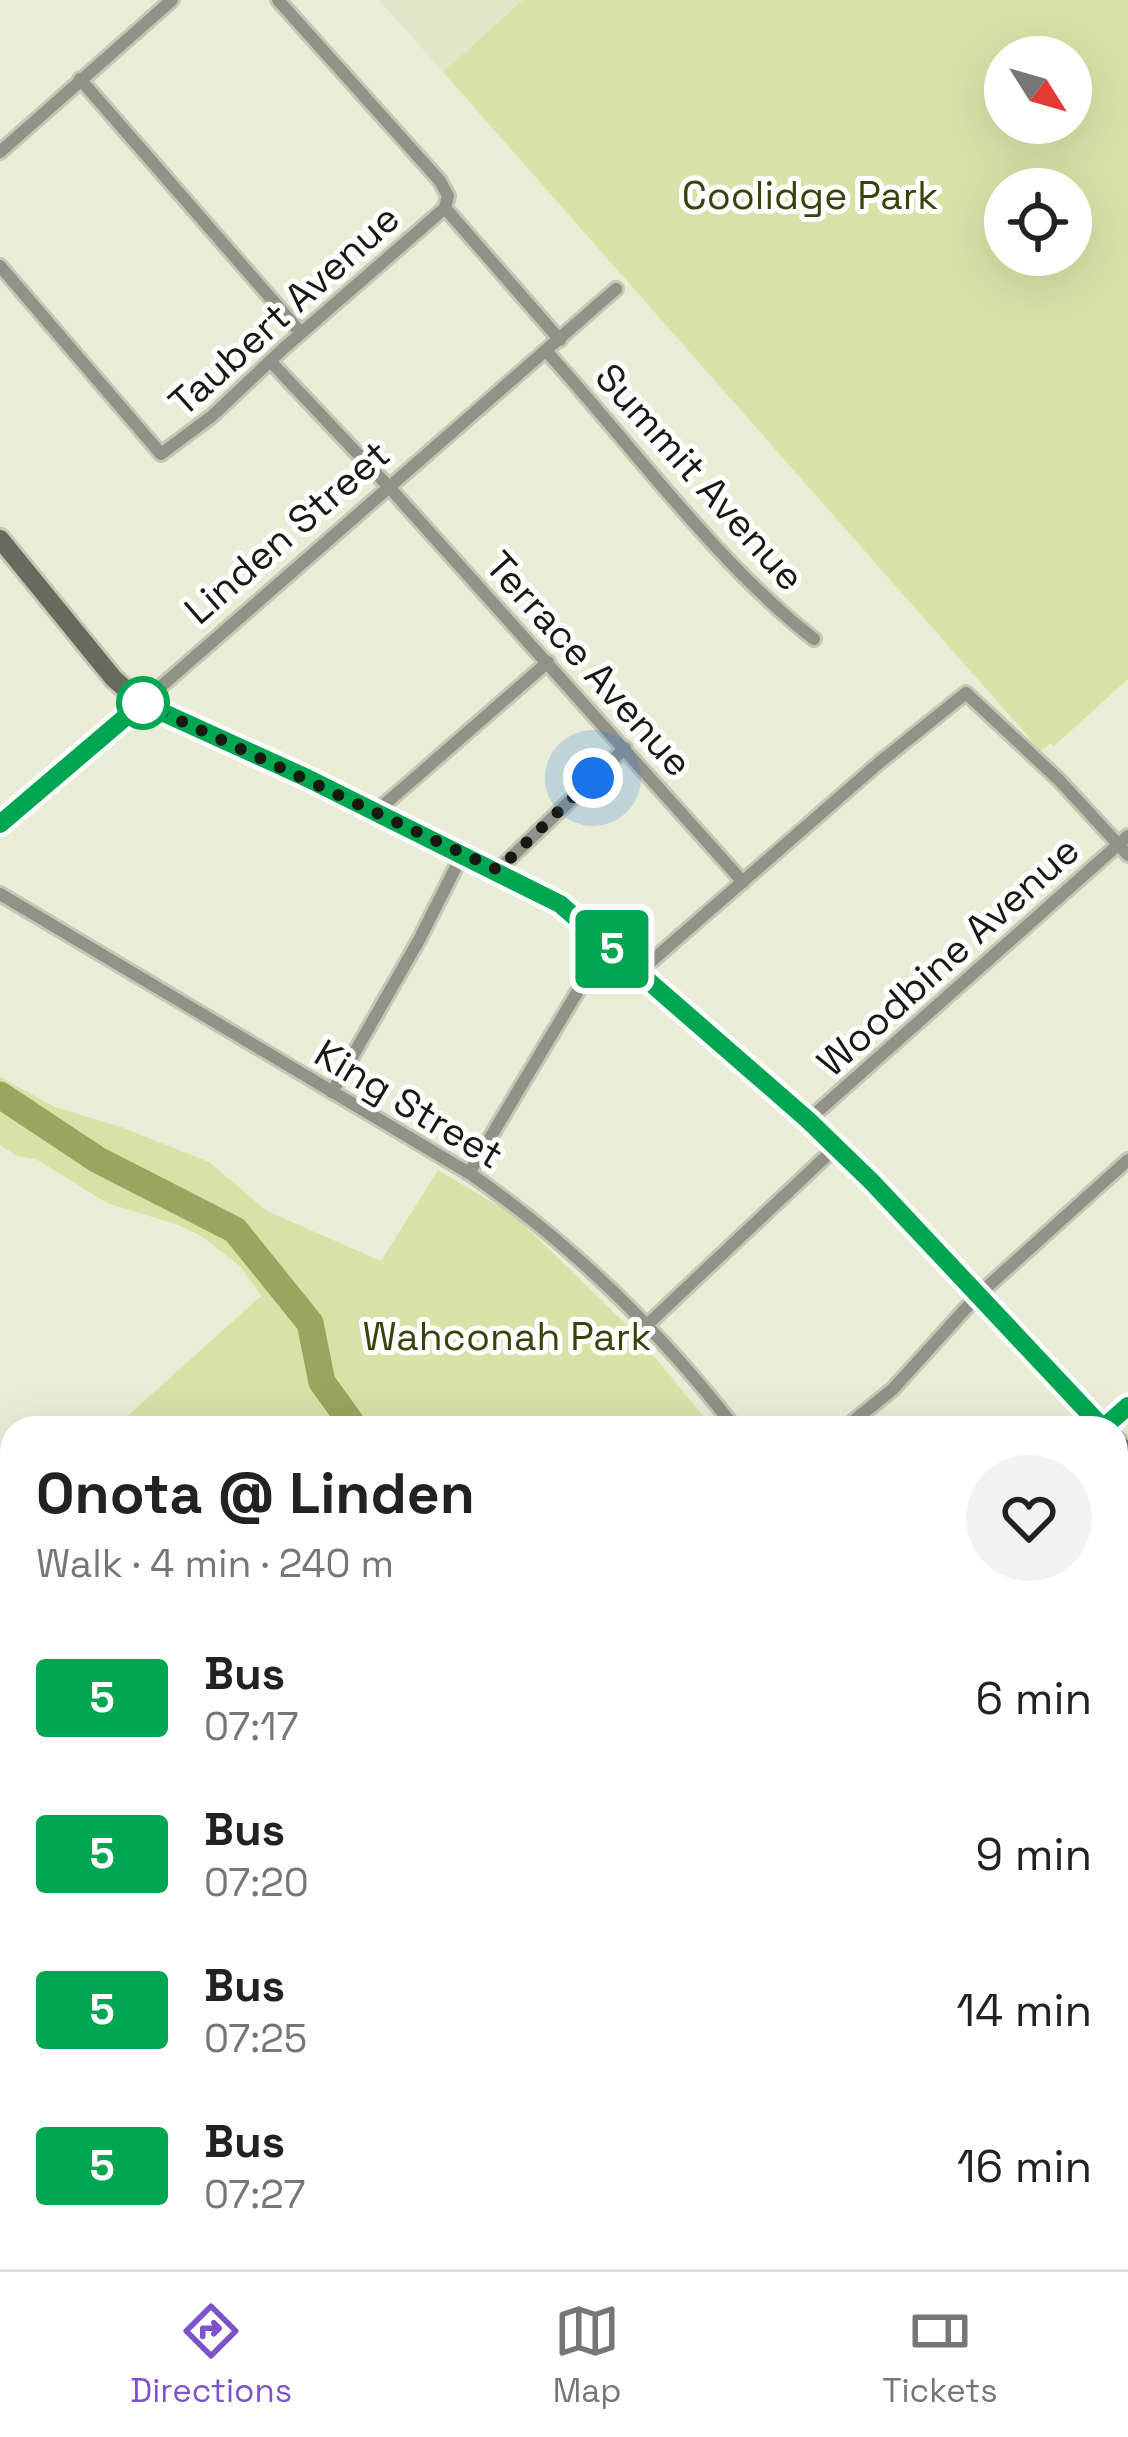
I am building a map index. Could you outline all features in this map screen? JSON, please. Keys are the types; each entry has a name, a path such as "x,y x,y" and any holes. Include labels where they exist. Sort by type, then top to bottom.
{"street":[{"path":"0,152 172,0"},
{"path":"278,0 440,181 448,196 445,208 560,340"},
{"path":"80,80 301,333"},
{"name":"Taubert Avenue","path":"0,266 161,454 212,416 445,208"},
{"name":"Linden Street","path":"0,824 616,290"},
{"name":"Summit Avenue","path":"546,351 721,550 778,611 814,639"},
{"name":"Terrace Avenue","path":"270,361 743,882"},
{"path":"0,539 114,679 142,703 464,853 560,904 808,1120 1092,1416"},
{"path":"376,811 548,662"},
{"path":"639,972 966,693 1125,845"},
{"path":"498,870 625,748"},
{"name":"Woodbine Avenue","path":"808,1120 1125,845"},
{"path":"332,1092 464,853"},
{"name":"King Street","path":"0,894 469,1173 534,1218 648,1324 726,1416"},
{"path":"469,1173 606,944"},
{"path":"648,1324 836,1147"},
{"path":"860,1416 893,1389 977,1296 1128,1160"}],"shaded area":[{"path":"379,0 523,0 443,72"}],"green space":[{"name":"Coolidge Park","path":"523,0 1128,0 1128,679 1054,746 1051,743 1041,751 443,72"},
{"name":"Wahconah Park","path":"0,1077 55,1107 209,1162 267,1211 381,1261 438,1170 514,1215 636,1334 703,1416 127,1416 261,1296 241,1267 201,1236 107,1203 36,1159 17,1156 0,1145"}],"waterway":[{"path":"0,1095 98,1160 235,1230 310,1323 322,1382 346,1416"}],"bus line":[{"name":"5","path":"0,824 142,703 498,870 560,904 808,1120 1091,1416"},
{"name":"5","path":"1117,1416 1128,1406"}],"route":[{"path":"143,703 498,870 593,778"}]}
